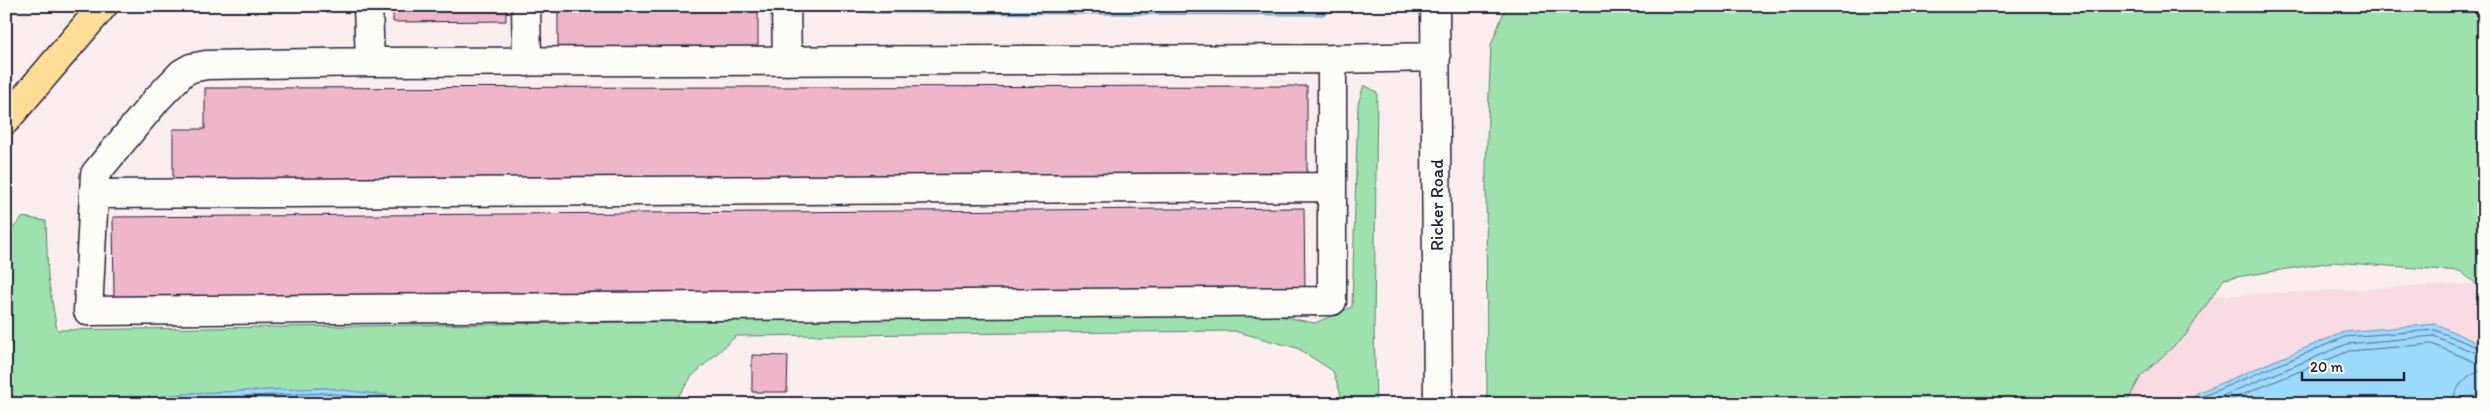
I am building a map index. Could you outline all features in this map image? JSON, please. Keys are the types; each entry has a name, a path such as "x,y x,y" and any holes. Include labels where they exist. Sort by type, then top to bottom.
{"main road":[{"path":"6,120 103,6"}],"street":[{"path":"368,6 370,62"},
{"path":"526,6 527,62"},
{"path":"786,6 787,61"},
{"name":"Ricker Road","path":"1436,6 1438,404"},
{"path":"1332,59 1332,301 88,311 95,174 157,99 182,73 191,68 206,65 370,62 1332,59 1436,57"},
{"path":"94,194 1332,187"}],"shaded area":[{"path":"2484,283 2484,404 1489,404 1489,331"}],"green space":[{"path":"1506,6 2484,6 2484,290 2460,271 2332,262 2224,279 2185,336 2141,376 2126,404 1487,404 1486,167 1491,45"},
{"path":"1364,85 1377,92 1374,328 1376,404 1344,404 1333,371 1297,348 1234,331 736,336 692,376 673,404 426,404 417,399 325,388 195,393 86,404 6,404 6,236 23,217 46,221 48,278 57,330 1158,315 1274,315 1315,323 1352,307 1358,104"}],"water":[{"path":"1340,6 1323,15 871,13 842,7"},
{"path":"2436,324 2484,346 2484,376 2481,392 2469,404 2189,404 2197,393 2344,332"},
{"path":"325,388 417,399 426,404 86,404 195,393"}],"building":[{"path":"393,6 506,6 506,21 393,22"},
{"path":"558,6 758,6 758,51 558,52"},
{"path":"1307,86 1307,179 173,181 173,129 205,129 205,88"},
{"path":"1304,208 1305,290 114,298 113,217"},
{"path":"752,355 788,356 787,392 752,392"}]}
